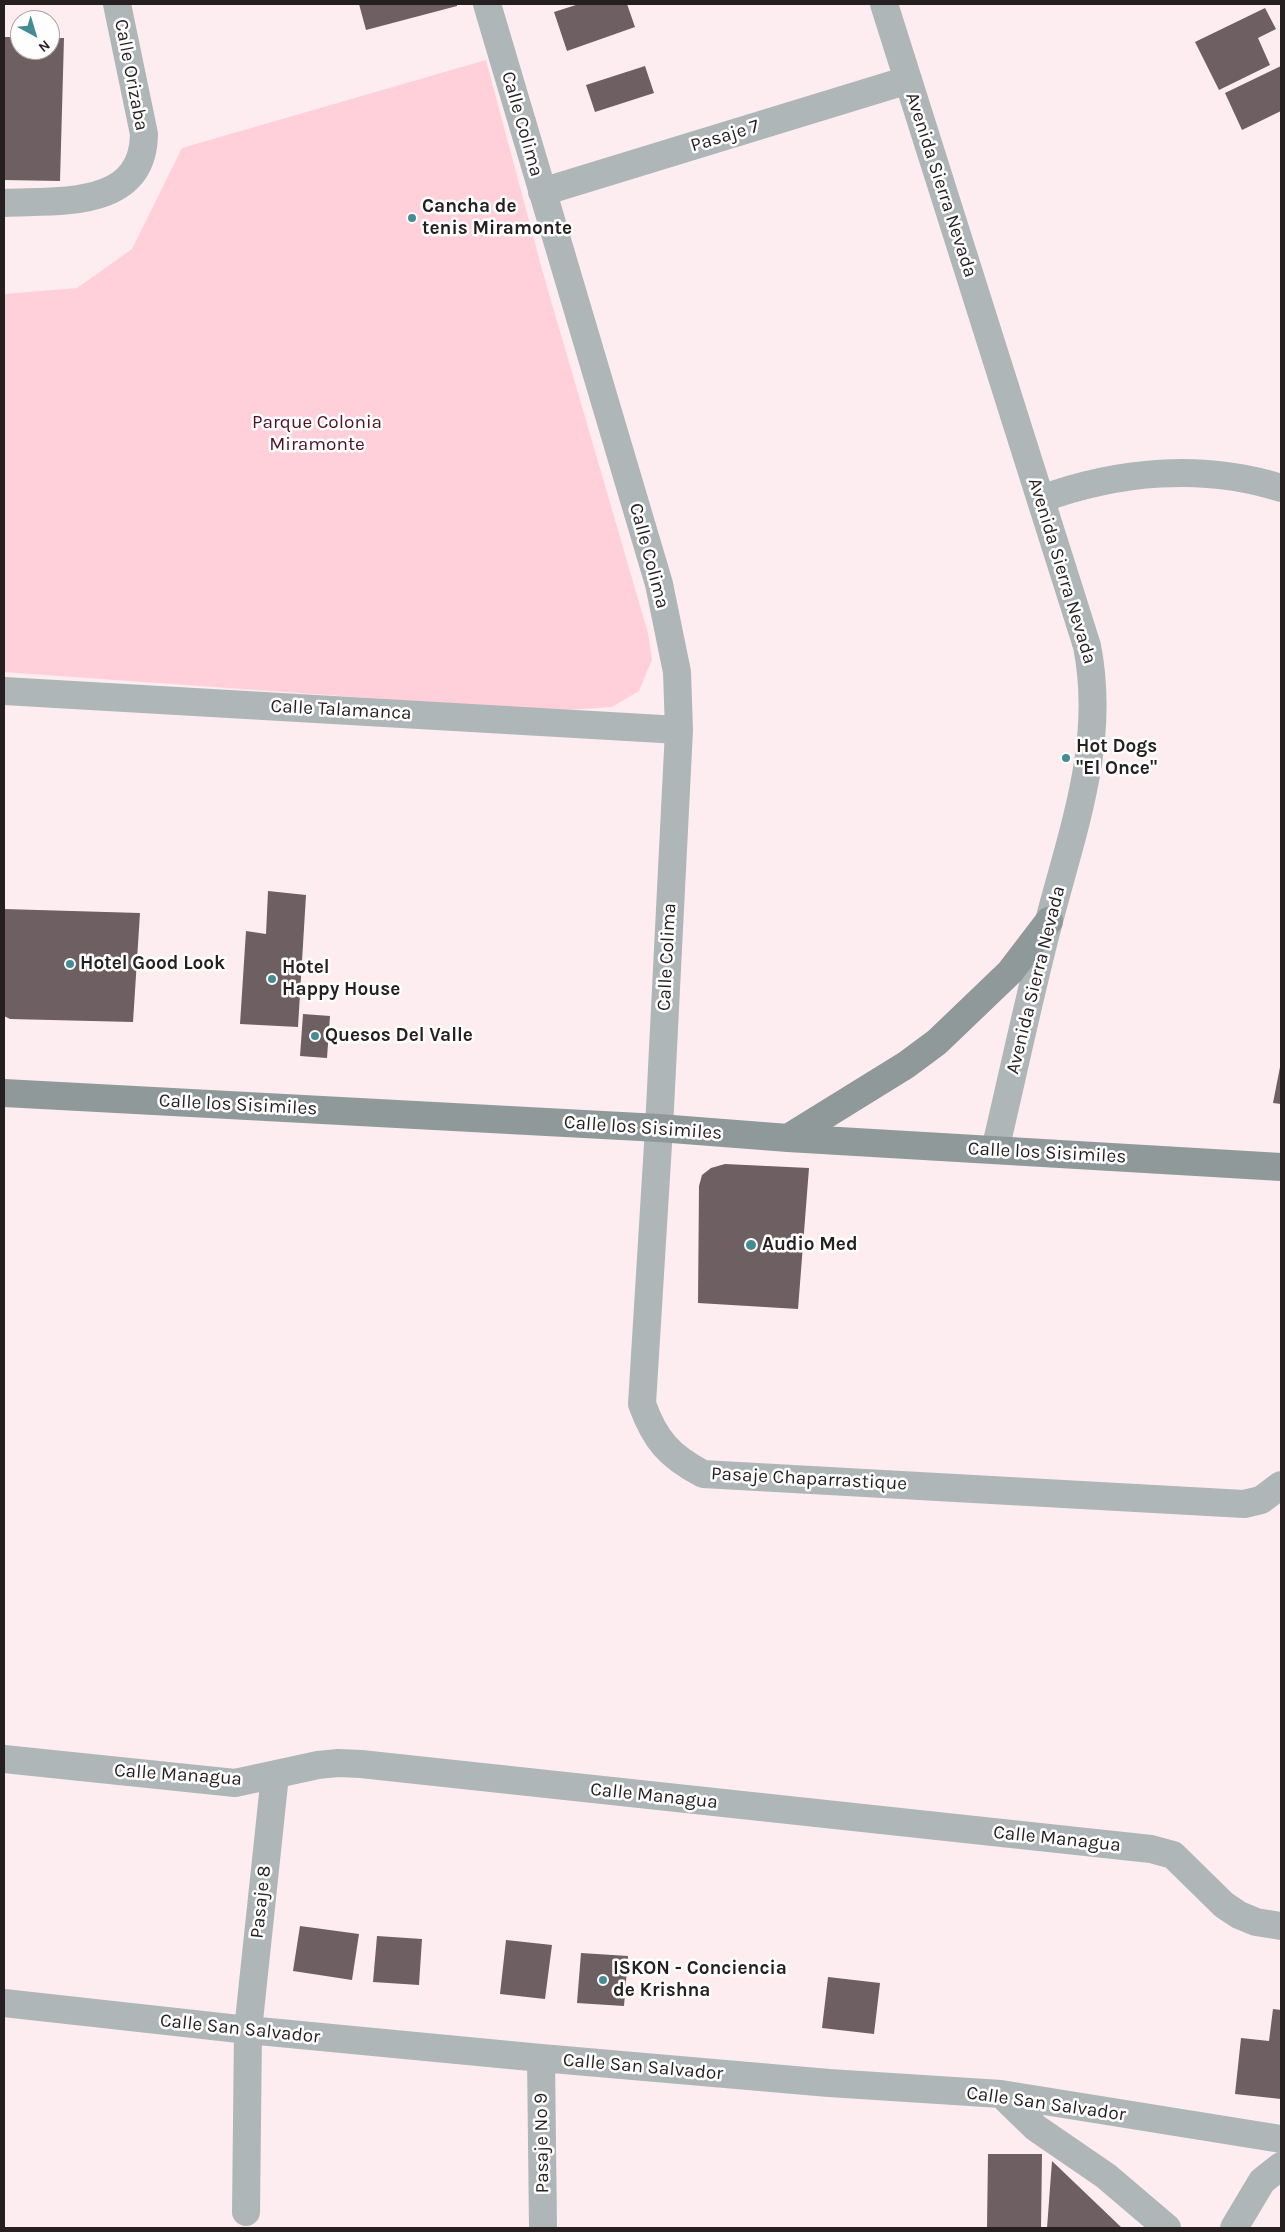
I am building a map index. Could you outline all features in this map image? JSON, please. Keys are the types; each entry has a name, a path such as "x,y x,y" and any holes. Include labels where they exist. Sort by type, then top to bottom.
{"main road":[{"path":"788,1138 906,1065 937,1042 1010,972 1049,921"},
{"name":"Calle los Sisimiles","path":"4,1093 659,1128 788,1138 1281,1167"}],"street":[{"name":"Calle Orizaba","path":"4,203 93,198 120,185 133,174 141,155 144,134 117,4"},
{"name":"Calle Colima","path":"487,4 659,584 677,672 679,730 659,1128"},
{"name":"Avenida Sierra Nevada","path":"884,4 1087,646 1093,674 1094,729 1083,795 1049,921 995,1150"},
{"name":"Pasaje 7","path":"542,192 908,80"},
{"path":"1041,499 1105,480 1171,473 1238,478 1281,488"},
{"name":"Calle Talamanca","path":"4,691 679,730"},
{"name":"Pasaje Chaparrastique","path":"659,1128 642,1404 651,1428 661,1443 685,1464 703,1474 1244,1504 1261,1500 1281,1485"},
{"name":"Calle Managua","path":"4,1760 235,1783 318,1765 338,1763 361,1764 1151,1849 1172,1855 1224,1905 1239,1915 1256,1922 1281,1926"},
{"name":"Pasaje 8","path":"246,2212 248,2030 275,1774"},
{"name":"Calle San Salvador","path":"4,2003 248,2030 541,2058 829,2083 1001,2094 1281,2139"},
{"name":"Pasaje No 9","path":"541,2058 543,2228"},
{"path":"1001,2094 1036,2128 1106,2176 1167,2228"},
{"path":"1234,2228 1262,2181 1281,2166"}],"green space":[{"name":"Parque Colonia Miramonte","path":"486,60 543,273 648,633 652,660 639,691 612,707 551,711 4,672 4,294 77,288 132,249 182,148"}],"building":[{"path":"359,4 457,4 457,6 366,30"},
{"path":"579,4 627,4 635,27 567,51 554,12"},
{"path":"1265,8 1276,29 1258,38 1270,65 1219,90 1195,42"},
{"path":"4,37 10,37 10,60 60,60 60,38 64,38 60,181 4,180"},
{"path":"645,66 654,93 595,112 586,85"},
{"path":"1281,66 1281,111 1242,130 1225,93"},
{"name":"Hotel Happy House","path":"268,891 306,895 298,1027 240,1024 246,931 266,934"},
{"name":"Hotel Good Look","path":"4,909 140,913 133,1022 10,1019 4,1016"},
{"name":"Quesos Del Valle","path":"303,1014 330,1016 327,1058 300,1056"},
{"path":"1281,1067 1281,1104 1273,1103"},
{"name":"Audio Med","path":"725,1164 809,1168 798,1309 698,1303 699,1186 702,1175 711,1168"},
{"path":"300,1926 359,1934 352,1980 293,1971"},
{"path":"377,1936 422,1939 419,1985 373,1982"},
{"path":"506,1940 552,1945 545,1999 500,1994"},
{"path":"581,1953 628,1956 624,2006 577,2003"},
{"path":"828,1977 880,1983 874,2034 822,2028"},
{"path":"1273,2009 1281,2010 1281,2099 1235,2094 1241,2038 1269,2041"},
{"path":"988,2154 1042,2154 1041,2228 987,2228"},
{"path":"1052,2161 1122,2228 1047,2228"}],"place":[{"name":"Cancha de tenis Miramonte","path":"412,218"},
{"name":"Hot Dogs \"El Once\"","path":"1066,758"},
{"name":"Hotel Good Look","path":"70,964"},
{"name":"Hotel Happy House","path":"272,979"},
{"name":"Quesos Del Valle","path":"315,1036"},
{"name":"Audio Med","path":"751,1245"},
{"name":"ISKON - Conciencia de Krishna","path":"603,1980"}]}
